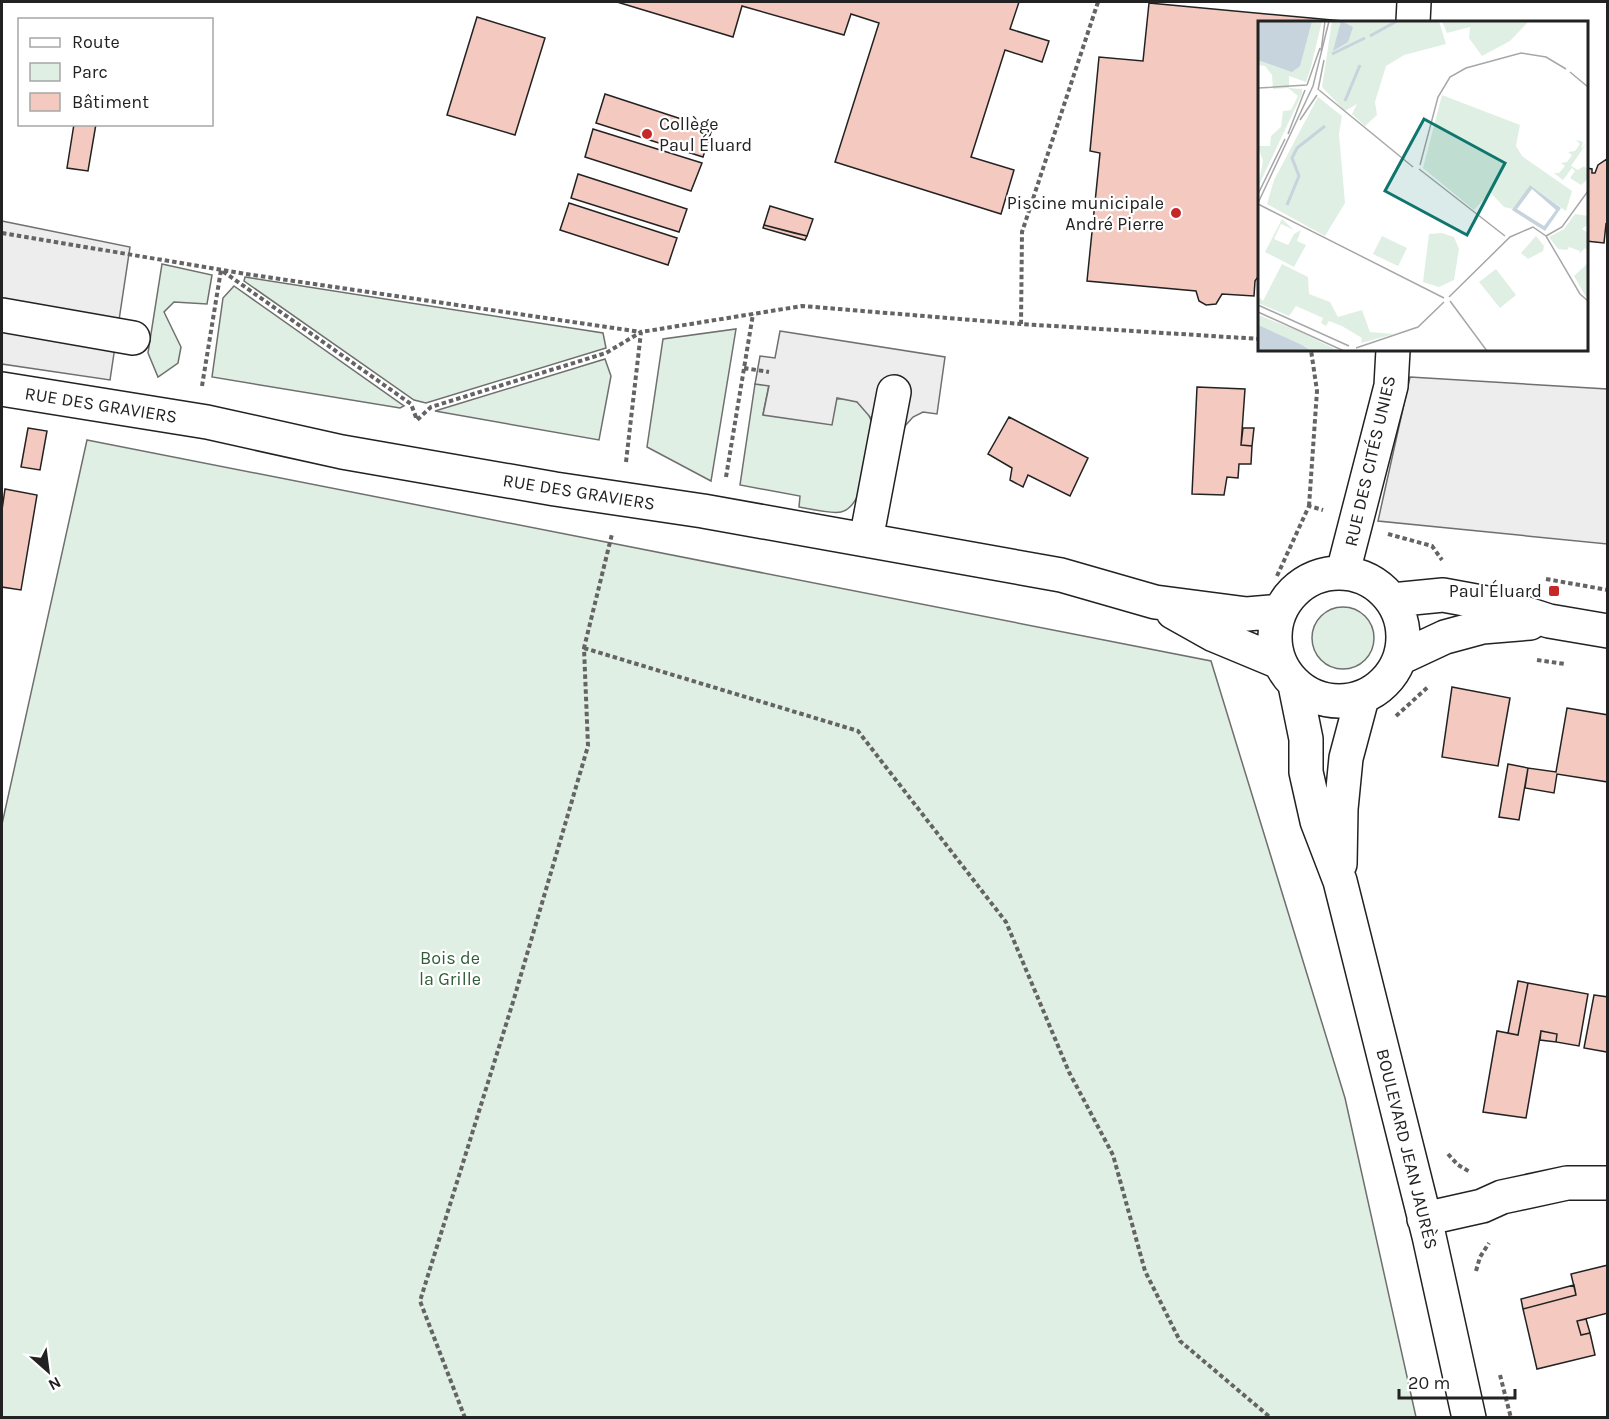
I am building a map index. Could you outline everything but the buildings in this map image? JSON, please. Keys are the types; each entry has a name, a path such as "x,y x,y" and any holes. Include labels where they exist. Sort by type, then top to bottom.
{"street":[{"path":"1413,21 1414,2"},
{"path":"2,315 133,338"},
{"name":"RUE DES CITÉS UNIES","path":"1343,572 1391,386 1393,351"},
{"name":"RUE DES GRAVIERS","path":"2,389 207,422 342,452 1061,575 1155,602 1247,614 1280,611"},
{"path":"866,540 894,392"},
{"path":"1343,572 1371,580 1392,600 1403,628 1400,658 1385,682 1362,698 1338,701 1315,697 1287,674 1274,636 1280,611 1295,590 1317,576 1343,572"},
{"path":"1392,600 1443,596 1503,606 1549,621 1608,631"},
{"name":"RUE DES GRAVIERS","path":"1155,602 1287,674"},
{"path":"1400,658 1448,643 1482,627 1549,621"},
{"name":"BOULEVARD JEAN JAURÈS","path":"1287,674 1305,739 1306,772 1317,821 1340,881 1424,1219 1468,1418"},
{"name":"BOULEVARD JEAN JAURÈS","path":"1340,881 1341,809 1345,768 1362,698"},
{"path":"1424,1219 1482,1206 1502,1197 1567,1183 1608,1183"}],"path":[{"path":"1022,324 1022,232 1098,2"},
{"path":"2,233 221,270 642,332 802,306 1022,324 1258,339"},
{"path":"221,270 411,404 417,420 431,407 606,353 642,332"},
{"path":"207,422 202,387 221,270"},
{"path":"726,479 753,314"},
{"path":"465,1418 420,1301 513,1002 588,746 584,648 621,498 642,332"},
{"path":"1277,578 1309,506 1317,391 1311,351"},
{"path":"744,368 769,372"},
{"path":"1309,506 1356,520 1374,530 1432,546 1442,561 1443,596"},
{"path":"1394,718 1416,700 1439,675 1448,643"},
{"path":"584,648 858,731 1006,922 1069,1072 1113,1155 1145,1271 1180,1341 1271,1418"},
{"path":"1445,1146 1450,1157 1458,1165 1475,1174 1491,1240 1480,1257 1476,1269 1477,1280"},
{"path":"1499,1371 1511,1418"}],"green space":[{"path":"162,264 212,275 207,304 174,302 164,312 181,347 178,363 158,377 148,353"},
{"path":"245,277 603,333 606,348 426,403 414,400 244,281"},
{"path":"234,286 404,406 400,408 212,377 223,298"},
{"path":"736,329 711,481 647,447 663,339"},
{"path":"605,359 611,376 599,440 435,411"},
{"path":"755,384 769,385 763,414 836,399 856,401 865,409 873,428 870,449 861,489 849,508 837,512 799,507 800,496 740,485"},
{"name":"Bois de la Grille","path":"87,440 1211,661 1345,1098 1416,1417 2,1417 2,824"},
{"path":"1343,607 1365,616 1374,638 1365,660 1343,669 1321,660 1312,638 1321,616"}],"shaded area":[{"path":"2,221 130,247 110,380 2,364"},
{"path":"780,331 945,357 937,414 923,412 913,417 905,426 901,436 873,428 871,418 857,402 837,398 832,425 763,415 769,386 755,384 760,356 775,358"},
{"path":"1410,377 1607,389 1607,544 1378,521"}],"place":[{"name":"Collège Paul Éluard","path":"647,134"},
{"name":"Piscine municipale André Pierre","path":"1176,213"},
{"name":"Paul Éluard","path":"1554,591"}]}
